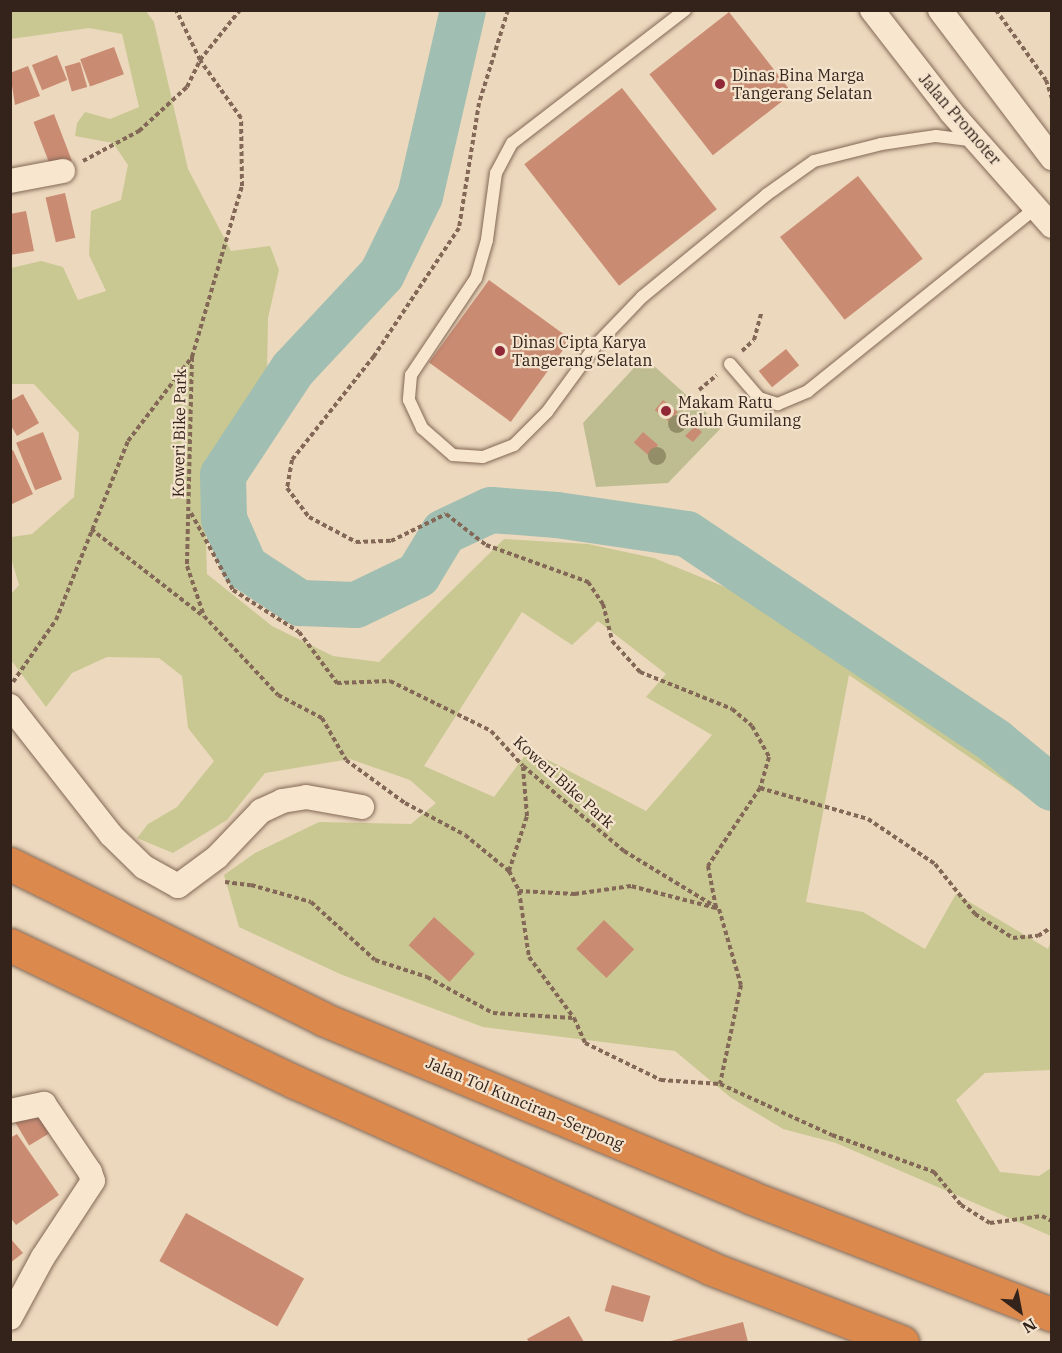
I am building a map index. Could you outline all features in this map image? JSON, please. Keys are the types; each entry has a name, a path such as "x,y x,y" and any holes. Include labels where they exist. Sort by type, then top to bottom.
{"highway":[{"name":"Jalan Tol Kunciran–Serpong","path":"10,864 324,1020 750,1197 1052,1315"},
{"path":"10,945 295,1082 699,1263 902,1342"}],"street":[{"name":"Jalan Promoter","path":"872,10 951,112 980,142 1052,226"},
{"path":"940,10 1052,158"},
{"path":"10,181 63,171"},
{"path":"10,706 111,835 144,867 169,884 178,886 191,879 261,810 282,801 306,797 362,807"},
{"path":"10,1112 44,1104 90,1172 93,1181 43,1257 10,1318"}],"lane":[{"path":"685,10 512,143 496,173 487,240 476,278 411,375 409,400 422,428 453,455 483,457 514,445 547,412 596,345 642,297 766,195 814,161 881,144 936,136 980,142"},
{"path":"730,364 759,398 777,404 808,391 1036,208"}],"path":[{"path":"10,686 56,620 128,441 192,357 242,186 241,118 200,60 176,10"},
{"path":"63,171 139,131 187,87 200,60 240,10"},
{"path":"508,10 479,103 459,228 374,356 292,460 287,488 309,517 356,542 391,541 446,514 486,545 588,582 603,604 612,641 640,672 732,709 752,726 769,757 760,788 708,866 716,908 741,985 720,1084"},
{"path":"996,10 1046,80 1052,98"},
{"name":"Koweri Bike Park","path":"192,357 187,566 204,616 278,695 322,718 346,760 405,804 465,834 509,871"},
{"name":"Koweri Bike Park","path":"190,510 233,590 299,632 337,683 390,681 491,731 523,766 624,851 716,908"},
{"path":"92,529 204,616"},
{"path":"523,766 527,816 509,871 519,891 529,957 573,1018 585,1043 661,1080 720,1084 832,1135 934,1172 961,1205 990,1223 1042,1216 1052,1221"},
{"path":"760,788 868,819 935,864 975,914 1012,938 1038,936 1052,927"},
{"path":"191,879 251,885 311,902 375,960 427,977 493,1013 573,1018"},
{"path":"519,891 575,894 631,886 716,908"}],"shaded area":[{"path":"11,11 146,11 154,22 188,169 231,251 270,246 279,270 268,318 267,374 217,444 204,481 207,574 272,626 333,656 379,662 504,539 588,544 654,558 769,605 1051,801 1051,808 1016,789 849,675 806,902 863,912 925,949 956,894 1048,949 1051,941 1051,1070 985,1073 956,1100 1000,1172 1039,1176 1051,1168 1051,1236 836,1143 783,1129 730,1097 675,1051 483,1027 340,974 239,927 224,875 255,853 319,822 411,824 436,803 410,780 350,759 265,773 227,820 173,853 137,838 148,824 177,807 214,761 188,728 182,676 159,658 107,657 72,673 46,707 11,660 11,594 19,585 11,558 12,537 32,534 74,497 79,433 34,384 11,384 11,268 41,261 63,267 78,300 106,291 89,255 91,211 121,200 128,165 113,143 75,136 77,123 85,112 110,119 139,107 122,34 89,28 11,39","holes":["522,612 572,645 598,621 666,674 646,697 712,735 646,811 529,750 494,797 424,766"]},
{"path":"644,357 722,427 668,483 596,487 583,423"}],"building":[{"name":"Dinas Bina Marga Tangerang Selatan","path":"729,12 792,93 713,155 649,74"},
{"path":"114,47 124,74 90,87 80,59"},
{"path":"57,55 67,80 42,90 32,65"},
{"path":"80,62 87,87 72,91 65,66"},
{"path":"28,66 40,96 15,105 10,73"},
{"path":"622,88 717,209 619,286 524,164"},
{"path":"54,114 72,161 51,169 33,122"},
{"path":"858,176 923,259 845,320 780,237"},
{"path":"65,193 75,238 56,242 46,197"},
{"path":"26,211 34,251 10,255 10,214"},
{"name":"Dinas Cipta Karya Tangerang Selatan","path":"489,280 571,339 511,422 429,363"},
{"path":"786,349 799,365 772,387 759,371"},
{"path":"23,394 39,423 17,436 10,424 10,401"},
{"name":"Makam Ratu Galuh Gumilang","path":"663,400 678,412 670,422 655,410"},
{"path":"695,426 702,432 693,442 685,436"},
{"path":"43,432 62,479 35,490 16,443"},
{"path":"643,432 658,445 649,456 634,443"},
{"path":"13,450 33,494 10,505 10,451"},
{"path":"434,917 475,954 449,982 409,945"},
{"path":"604,920 634,949 606,978 576,949"},
{"path":"38,1104 54,1131 29,1146 13,1119"},
{"path":"17,1134 59,1195 16,1225 10,1217 10,1138"},
{"path":"186,1213 304,1278 277,1327 159,1261"},
{"path":"10,1238 23,1253 10,1263"},
{"path":"612,1285 650,1296 643,1322 605,1311"},
{"path":"569,1316 584,1342 529,1342 527,1339"},
{"path":"743,1322 748,1342 667,1342"}],"waterway":[{"path":"463,10 420,196 382,274 293,369 223,475 224,519 245,567 300,603 356,605 418,575 444,532 491,510 557,515 687,534 996,742 1052,788"}],"place":[{"name":"Dinas Bina Marga Tangerang Selatan","path":"720,84"},
{"name":"Dinas Cipta Karya Tangerang Selatan","path":"500,351"},
{"name":"Makam Ratu Galuh Gumilang","path":"666,411"}]}
